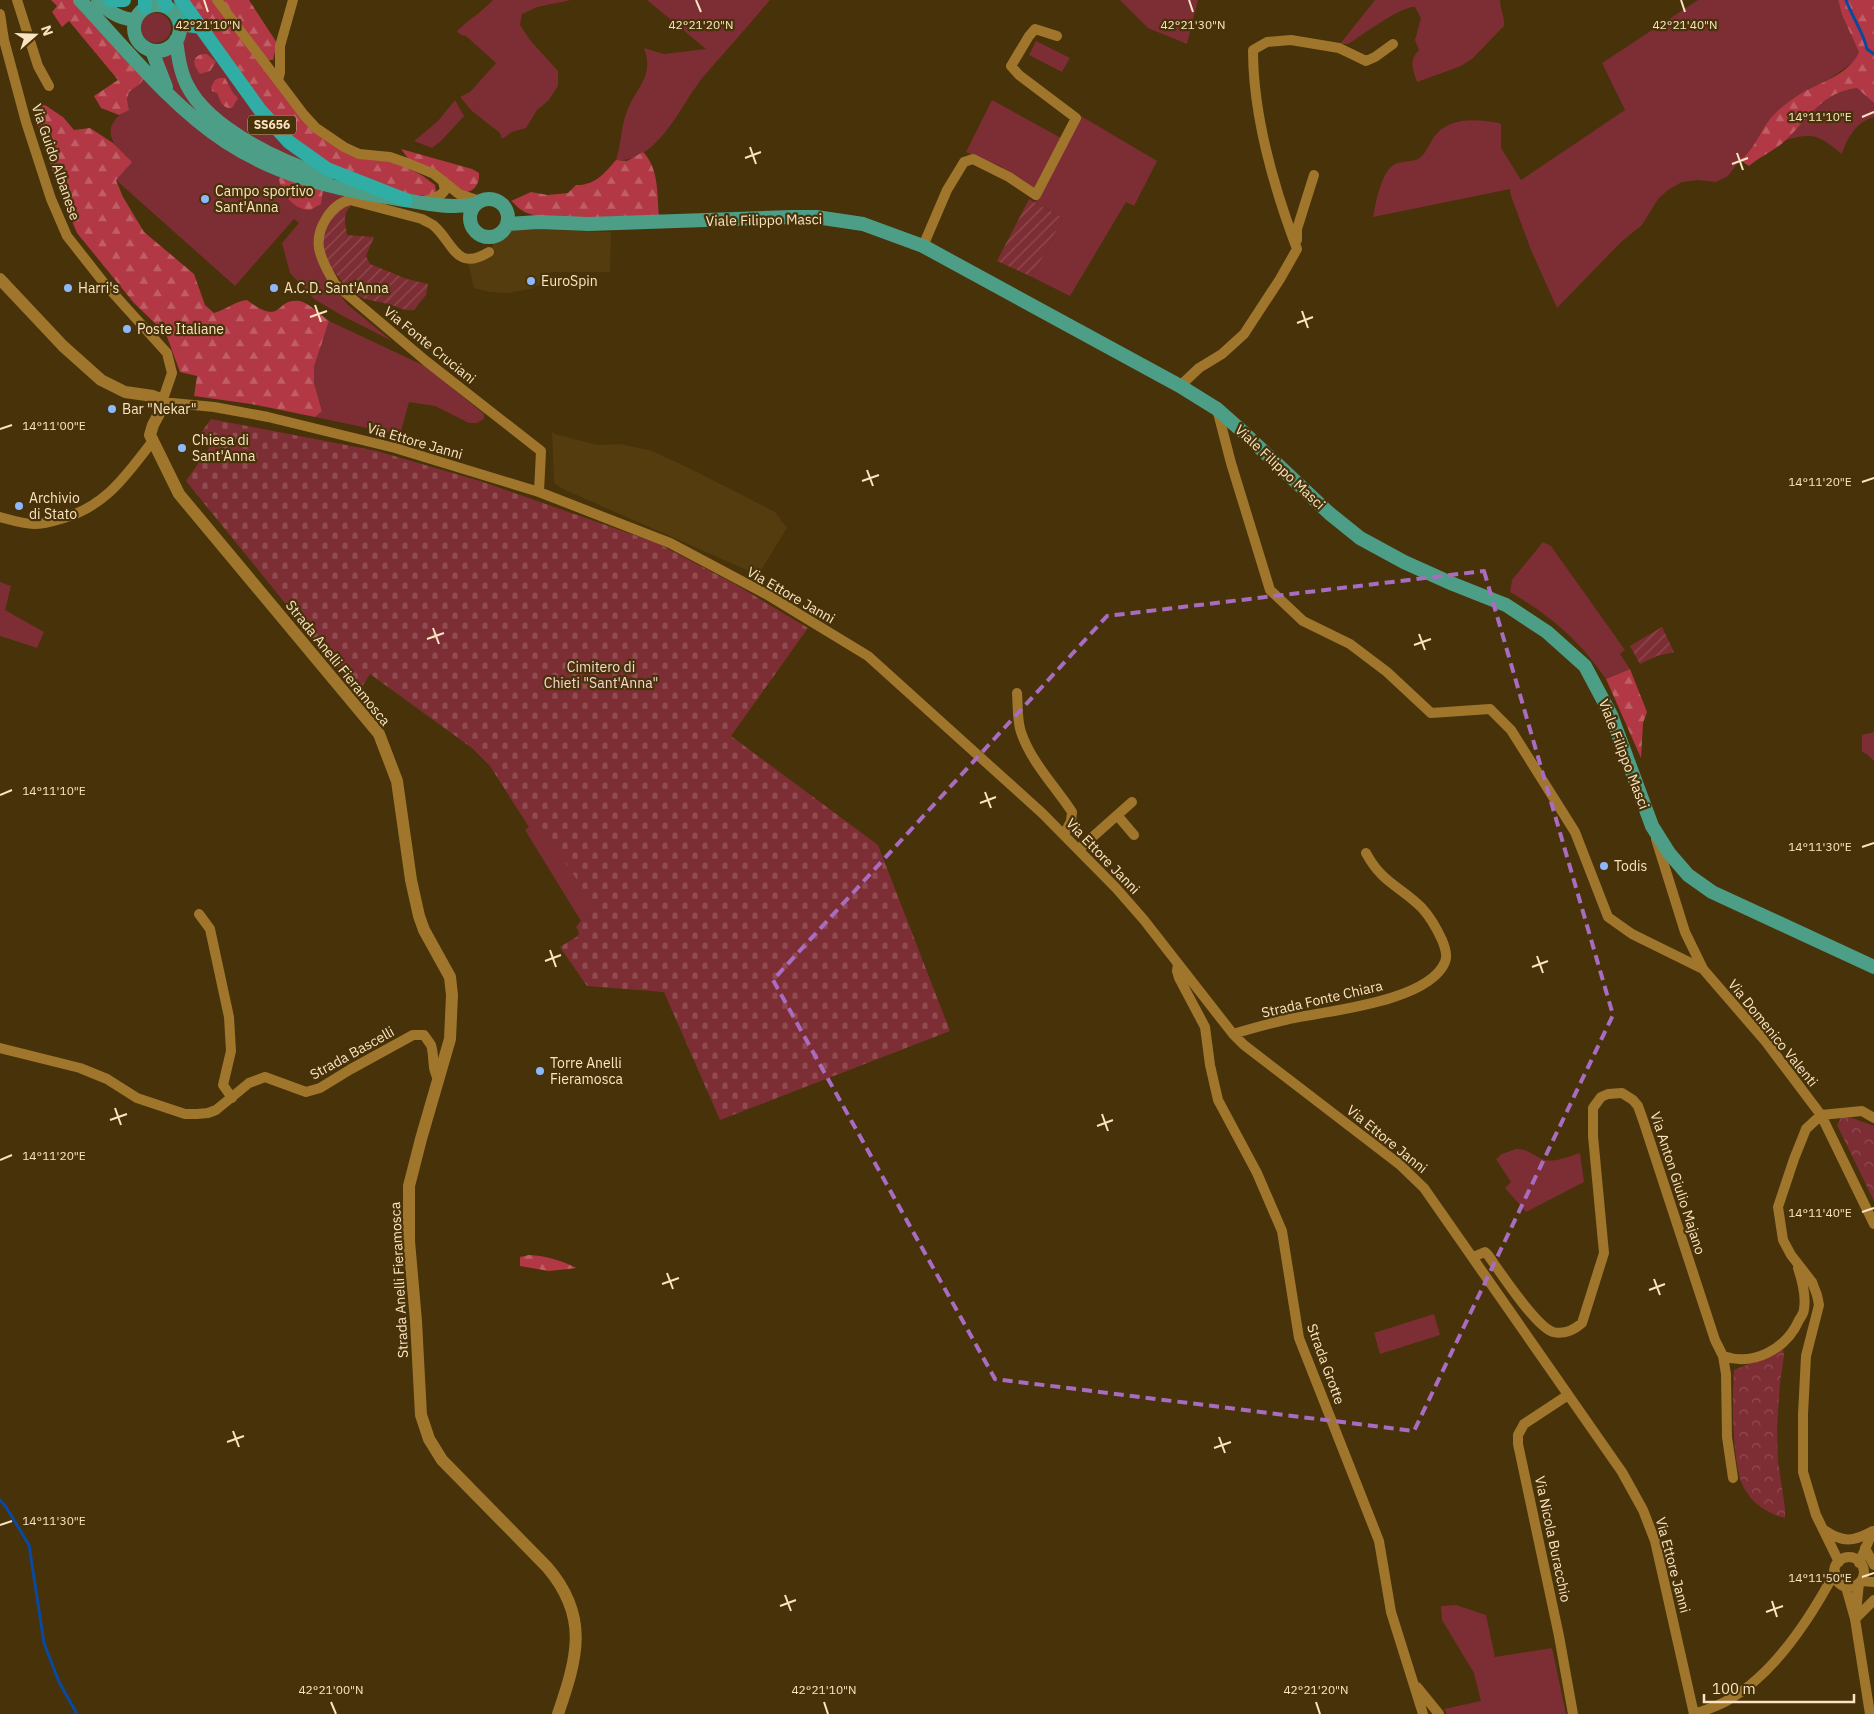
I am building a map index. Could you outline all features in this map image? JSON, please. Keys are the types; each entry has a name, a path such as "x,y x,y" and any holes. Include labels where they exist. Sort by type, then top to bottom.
{"highway":[{"path":"110,0 124,0"},
{"name":"SS656","path":"182,0 260,110 289,142 327,169 412,201"},
{"path":"180,24 201,27"}],"main road":[{"path":"80,0 168,92 208,129 264,163 311,181 354,192 438,206 459,207 493,199 502,204 508,214 507,224 496,236 485,236 476,231 470,219 471,211 478,203"},
{"path":"98,0 116,16 134,20"},
{"path":"165,3 175,13 180,24 180,30 176,40 168,48 152,51 142,46 135,37 133,32 134,20 145,4 165,3"},
{"path":"101,22 135,37"},
{"path":"176,40 182,71 195,98 229,129 270,153 311,172 412,201"},
{"path":"152,51 168,92"},
{"path":"438,206 470,219"},
{"name":"Viale Filippo Masci","path":"506,209 517,216 538,222"},
{"name":"Viale Filippo Masci","path":"507,224 538,222 589,224 816,217 863,224 923,246 1180,386 1217,409 1329,513 1360,538 1404,562 1506,605 1547,632 1585,666 1611,715 1652,826 1669,854 1688,875 1712,892 1874,967"}],"street":[{"name":"Via Guido Albanese","path":"17,0 38,66 49,86"},
{"path":"217,0 304,115 316,128 344,147 359,154 390,157 434,174 460,194 478,203"},
{"path":"278,80 280,73 280,46 292,0"},
{"name":"Via Guido Albanese","path":"0,14 4,40 26,122 51,199 67,236 104,283 166,353 172,373 162,402"},
{"path":"923,246 948,190 964,162 973,159 1009,177 1036,195 1076,118 1019,75 1011,66 1035,29 1057,36"},
{"path":"1297,249 1281,206 1274,180 1253,74 1253,50 1267,42 1291,40 1339,48 1366,61 1393,44"},
{"path":"1180,386 1198,368 1222,354 1244,334 1275,288 1297,249 1297,229 1314,175"},
{"path":"412,201 433,199 442,195 444,190 443,182"},
{"name":"Via Fonte Cruciani","path":"490,252 477,258 465,258 450,248 433,225 422,219 357,201 342,202 332,210 320,232 318,247 325,267 335,284 426,361 541,451 539,492"},
{"path":"0,280 63,346 96,377 125,392 158,397 162,402 162,408 153,425 151,438 118,486 98,503 74,515 47,523 32,524 0,517"},
{"name":"Via Ettore Janni","path":"162,402 214,406 268,416 395,448 539,492 670,543 766,594 868,656 1042,813 1079,849 1144,920 1233,1034 1416,1178 1622,1472 1649,1522 1661,1563 1694,1714"},
{"name":"Via Domenico Valenti","path":"1217,409 1231,463 1270,590 1302,621 1350,644 1387,672 1431,714 1490,709 1511,730 1575,832 1608,918 1632,934 1703,969"},
{"name":"Strada Anelli Fieramosca","path":"151,438 178,494 379,734 397,781 411,880 419,916 424,930 450,977 452,995 450,1039 420,1139 409,1186 409,1241 421,1415 429,1439 442,1460 547,1567 560,1584 569,1601 574,1620 576,1656 572,1674 558,1714"},
{"path":"1017,693 1020,731 1034,761 1072,812 1072,821 1064,835"},
{"path":"1079,849 1132,802"},
{"path":"1117,815 1134,835"},
{"name":"Via Domenico Valenti","path":"1652,826 1685,932 1703,969 1766,1042 1821,1115 1874,1224"},
{"name":"Strada Fonte Chiara","path":"1233,1034 1284,1020 1378,1002 1419,986 1441,968 1446,961 1446,952 1442,940 1428,916 1416,903 1381,876 1366,853"},
{"path":"199,914 210,929 229,1017 231,1050 223,1085 232,1098"},
{"name":"Strada Grotte","path":"1178,964 1179,978 1205,1027 1210,1065 1218,1100 1257,1174 1282,1231 1299,1338 1379,1540 1391,1612 1413,1683 1439,1714"},
{"name":"Strada Bascelli","path":"0,1048 80,1068 107,1079 138,1098 185,1114 208,1113 222,1106 249,1083 265,1078 306,1092 320,1088 413,1035 424,1035 430,1044 433,1065 439,1080"},
{"name":"Via Anton Giulio Majano","path":"1473,1258 1485,1252 1545,1328 1553,1332 1564,1333 1574,1330 1582,1323 1604,1253 1592,1112 1598,1100 1608,1094 1622,1093 1633,1100 1640,1113 1718,1349 1723,1356 1726,1374 1727,1437 1732,1478"},
{"path":"1829,1583 1830,1556 1803,1472 1806,1356 1818,1305 1817,1295 1812,1282 1782,1240 1778,1207 1806,1129 1821,1115 1862,1111 1874,1118"},
{"path":"1723,1356 1738,1360 1754,1359 1785,1342 1796,1328 1804,1310 1802,1281 1797,1262"},
{"name":"Via Nicola Buracchio","path":"1568,1395 1524,1424 1518,1435 1520,1452 1560,1636 1573,1714"},
{"path":"1822,1529 1834,1537 1846,1540 1861,1537 1873,1530"},
{"path":"1822,1529 1841,1562 1836,1580 1844,1586 1855,1618 1870,1714"},
{"path":"1860,1565 1873,1530"},
{"path":"1694,1714 1730,1699 1760,1677 1787,1645 1820,1600 1841,1562 1873,1530"},
{"path":"1865,1548 1874,1565"},
{"path":"1841,1562 1853,1558 1860,1565 1863,1573 1855,1618"},
{"path":"1860,1565 1874,1570"},
{"path":"1820,1600 1844,1586 1854,1586 1860,1582 1874,1582"},
{"path":"1855,1618 1874,1600"},
{"path":"1413,1683 1423,1714"}],"highlighted area":[{"path":"1484,571 1613,1015 1414,1431 995,1379 773,980 1107,616"}],"shaded area":[{"path":"512,229 611,232 610,272 551,272 544,282 531,289 508,293 490,292 474,288 468,263 487,257 496,238"},
{"path":"552,431 555,434 597,445 621,444 652,451 775,512 787,528 758,575 563,489 554,483"}],"green space":[{"path":"51,0 78,0 146,76 140,84 129,92 127,99 129,110 119,115 101,108 94,96 118,80 69,21 62,27 52,12 57,6"},
{"path":"170,0 175,0 316,168 299,163 219,118 192,86 182,44 186,33 185,19 177,6"},
{"path":"186,0 249,0 277,43 273,60 258,60 317,133 401,164 435,185 436,191 433,196 401,194 331,169 280,130"},
{"path":"493,0 571,0 537,7 522,14 520,25 530,40 558,71 558,86 548,101 537,110 526,128 512,132 502,139 500,133 472,111 460,97 470,92 496,63 466,36 461,35 457,31"},
{"path":"647,0 770,0 695,87 668,129 657,142 645,152 631,158 616,160 626,114 646,75 647,58 644,48 664,54 706,49"},
{"path":"1120,0 1198,0 1187,44 1148,28"},
{"path":"1375,0 1500,0 1504,26 1472,59 1461,66 1417,82 1412,65 1419,50 1415,40 1421,18 1415,7 1401,11 1348,44 1340,44"},
{"path":"1698,0 1838,0 1842,15 1859,52 1855,61 1831,78 1800,94 1761,133 1754,147 1740,160 1728,176 1716,182 1698,180 1682,182 1668,190 1658,199 1642,225 1621,242 1557,308 1531,250 1510,189 1373,217 1380,188 1390,168 1398,163 1418,159 1440,130 1455,122 1473,120 1499,123 1501,125 1501,148 1521,180 1625,110 1602,63"},
{"path":"1838,0 1874,0 1874,103 1857,88 1845,90 1835,95 1810,114 1783,143 1749,166 1740,160 1749,151 1773,116 1784,105 1800,94 1848,67 1859,52 1842,15"},
{"path":"156,13 162,14 170,22 170,34 162,42 156,43 150,42 142,34 141,28 142,22 150,14"},
{"path":"1036,41 1070,58 1062,72 1029,55"},
{"path":"173,53 200,110 198,114 171,88 159,57"},
{"path":"202,54 207,54 216,62 210,71 200,74 194,62"},
{"path":"146,76 184,114 321,196 323,190 353,197 330,210 334,286 347,304 392,341 314,299 290,273 282,243 299,223 294,219 235,286 116,180 126,156 119,150 111,137 112,125 115,119 129,109 127,99 129,92 140,84"},
{"path":"225,78 238,98 232,108 224,106 217,93 212,91 211,87 215,80"},
{"path":"1857,88 1874,103 1874,117 1862,123 1853,131 1842,154 1828,143 1816,137 1804,136 1786,140 1811,112 1826,100 1844,90"},
{"path":"455,100 464,116 441,141 432,148 414,141 438,121"},
{"path":"992,100 1061,138 1036,190 1000,166 966,152"},
{"path":"45,105 63,117 74,130 90,128 113,143 132,162 116,180 123,197 144,232 194,274 205,305 214,313 247,300 259,308 273,312 286,303 300,301 329,321 314,367 314,383 322,411 315,417 251,404 194,396 197,376 180,372 166,334 134,303 77,233 58,188 32,107"},
{"path":"1081,116 1157,161 1134,206 1126,202 1070,296 1032,277 1063,218 1035,202"},
{"path":"401,149 472,169 479,173 477,184 473,190 466,192 458,191 417,167"},
{"path":"643,152 655,173 659,216 589,219 550,218 523,211 511,201 531,192 548,195 568,193 576,185 582,185 599,178 616,160 627,161"},
{"path":"281,175 323,190 321,204 310,210 294,204 282,190 279,179"},
{"path":"1029,199 1063,218 1032,277 997,261"},
{"path":"350,203 352,205 345,218 347,235 374,237 366,256 370,264 407,279 428,284 426,295 414,310 365,299 358,295 339,278 321,249 328,221 335,213"},
{"path":"329,321 427,367 484,414 484,419 477,423 469,423 435,406 409,402 400,435 315,417 322,410 314,383 314,367"},
{"name":"Cimitero di Chieti \"Sant'Anna\"","path":"211,419 377,451 480,481 657,543 733,583 808,628 731,736 878,845 950,1031 720,1120 664,992 587,986 560,947 578,936 579,932 576,927 581,921 597,910 538,821 529,827 490,766 472,748 370,674 358,693 186,481 209,448 198,437"},
{"path":"1543,542 1551,546 1625,650 1620,654 1630,669 1606,679 1585,652 1563,630 1538,610 1510,592 1512,580"},
{"path":"0,582 11,586 5,610 44,632 37,648 0,636"},
{"path":"1662,627 1674,652 1657,656 1640,664 1630,646"},
{"path":"1630,669 1647,712 1643,723 1641,758 1606,679"},
{"path":"1874,732 1874,761 1862,752 1862,735"},
{"path":"538,820 598,910 581,921 525,830"},
{"path":"1844,1117 1874,1126 1874,1201 1837,1125 1841,1118"},
{"path":"1516,1149 1525,1150 1548,1160 1559,1160 1580,1153 1584,1182 1526,1212 1505,1188 1511,1182 1496,1159 1502,1154"},
{"path":"529,1255 542,1256 577,1268 549,1271 520,1266 520,1257"},
{"path":"1434,1314 1440,1335 1380,1354 1374,1333"},
{"path":"1783,1347 1784,1356 1777,1428 1778,1461 1785,1518 1772,1514 1755,1503 1743,1486 1737,1462 1733,1412 1734,1370 1766,1357"},
{"path":"1456,1605 1486,1615 1495,1657 1552,1648 1566,1714 1447,1714 1444,1709 1481,1701 1474,1673 1442,1620 1441,1606"}],"waterway":[{"path":"1846,0 1867,49 1874,54"},
{"path":"0,1500 29,1545 44,1643 59,1682 77,1714"}],"place":[{"name":"Campo sportivo Sant'Anna","path":"205,199"},
{"name":"EuroSpin","path":"531,281"},
{"name":"Harri's","path":"68,288"},
{"name":"A.C.D. Sant'Anna","path":"274,288"},
{"name":"Poste Italiane","path":"127,329"},
{"name":"Bar \"Nekar\"","path":"112,409"},
{"name":"Chiesa di Sant'Anna","path":"182,448"},
{"name":"Archivio di Stato","path":"19,506"},
{"name":"Todis","path":"1604,866"},
{"name":"Torre Anelli Fieramosca","path":"540,1071"}]}
